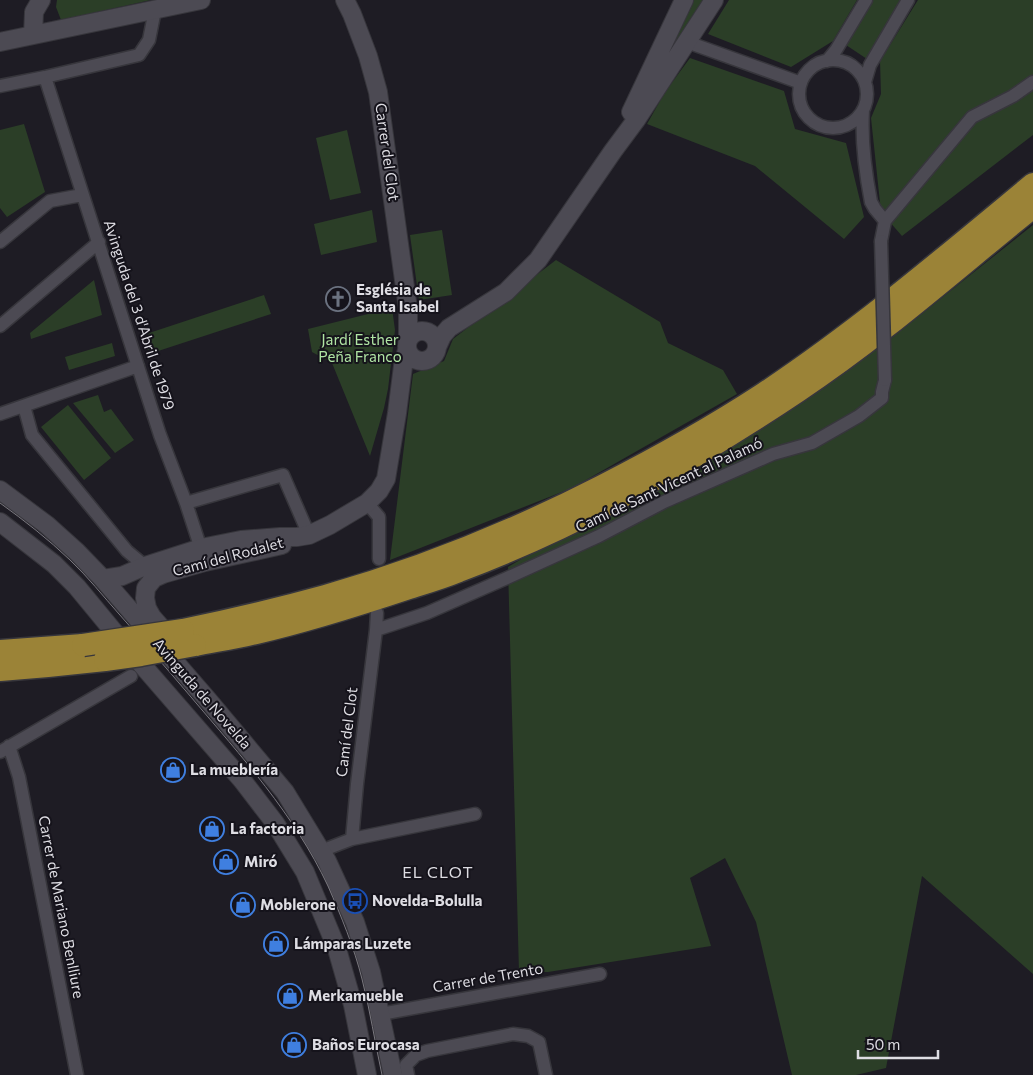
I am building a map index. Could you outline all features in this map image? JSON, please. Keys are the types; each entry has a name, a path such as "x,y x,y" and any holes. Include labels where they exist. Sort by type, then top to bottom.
{"highway":[{"path":"0,670 141,655 270,610 326,596 422,565 534,520 630,472 723,420 808,364 920,278 1033,184"},
{"path":"0,651 255,633 341,610 459,571 563,527 684,462 800,390 909,309 1033,206"}],"street":[{"path":"33,35 34,12 41,0"},
{"path":"48,0 46,13 51,31"},
{"path":"0,42 201,0"},
{"path":"612,151 684,0"},
{"path":"430,337 449,328 506,292 538,260 612,151 636,120 714,0"},
{"path":"826,61 836,50 866,0"},
{"path":"865,82 870,65 908,0"},
{"name":"Carrer del Clot","path":"349,3 368,56 378,92 408,309 408,344"},
{"path":"0,86 139,55 149,40 155,10"},
{"path":"686,42 801,83"},
{"path":"863,149 860,142 852,134 839,128 825,127 812,121 803,110 799,97 801,83 807,72 816,65 836,60 845,63 854,67 865,82 867,92 862,124 863,149 872,202 885,221"},
{"name":"Avinguda del 3 d'Abril de 1979","path":"45,77 160,435 186,502 203,555"},
{"name":"Camí de Sant Vicent al Palamó","path":"376,630 427,613 507,578 600,536 664,502 773,454 812,443 859,416 882,398 885,380 881,241 885,221 972,117 1013,96 1033,82"},
{"path":"839,128 853,122 863,110"},
{"path":"0,242 50,201 82,194"},
{"path":"0,326 99,242"},
{"name":"Carrer del Clot","path":"408,309 430,337"},
{"path":"418,331 430,337 435,353 432,357 421,361 415,360 410,356 408,344 413,333 418,331"},
{"name":"Camí del Rodalet","path":"208,700 196,667 146,608 144,598 146,588 159,575 203,555 250,539 303,536 330,525 366,503 379,491 386,479 400,381 408,344"},
{"path":"400,381 409,370 421,361"},
{"path":"0,414 138,366"},
{"path":"24,406 32,435 127,551 145,566"},
{"path":"186,502 282,474 303,536"},
{"name":"Avinguda de Novelda","path":"0,490 47,525 103,579 285,792 321,851 355,922 371,972 381,1014 402,1072"},
{"path":"366,503 379,517 379,559"},
{"name":"Avinguda de Novelda","path":"0,522 60,570 77,587 242,780 275,822 305,872 337,949 353,1005 366,1075"},
{"name":"Camí del Rodalet","path":"103,579 122,576 145,566 203,555"},
{"path":"376,630 377,613"},
{"name":"Camí del Clot","path":"352,839 376,630"},
{"path":"5,749 131,676"},
{"name":"Carrer de Mariano Benlliure","path":"5,749 20,777 77,1075"},
{"path":"321,851 352,839 475,814"},
{"name":"Carrer de Trento","path":"381,1014 600,974"},
{"path":"402,1072 416,1055 427,1051 513,1034 528,1036 539,1042 546,1075"}],"green space":[{"path":"57,0 151,0 61,20 56,7"},
{"path":"688,0 708,0 650,87"},
{"path":"729,0 857,0 833,41 791,67 708,34"},
{"path":"873,0 901,0 867,59 846,45"},
{"path":"918,0 1033,0 1033,135 902,236 881,212 871,118 881,94 880,61"},
{"path":"690,58 784,91 795,129 846,143 864,217 844,239 755,166 647,124 665,92"},
{"path":"24,124 45,192 7,217 0,208 0,130"},
{"path":"347,130 361,193 330,200 316,138"},
{"path":"372,210 377,242 321,255 314,224"},
{"path":"1033,225 1033,974 922,876 886,1068 856,1075 792,1075 756,922 725,858 690,878 711,946 548,972 519,972 508,567 890,339"},
{"path":"442,230 452,295 419,300 410,235"},
{"path":"556,260 660,322 668,343 723,370 737,394 572,488 390,560 413,374 444,361 453,339"},
{"path":"94,280 102,315 31,339 30,333"},
{"path":"264,295 271,314 149,354 143,335"},
{"name":"Jardí Esther Peña Franco","path":"392,308 395,330 388,389 370,456 332,363 312,352 308,329"},
{"path":"112,343 115,356 69,370 65,357"},
{"path":"98,395 104,412 111,409 134,440 115,453 73,403"},
{"path":"68,405 111,458 84,480 41,427"}],"tram line":[{"path":"0,503 53,545 89,580 173,676 283,810 299,834 328,886 351,943 365,991 382,1075"}],"place":[{"name":"Església de Santa Isabel","path":"338,299"},
{"name":"La mueblería","path":"173,770"},
{"name":"La factoria","path":"212,829"},
{"name":"Miró","path":"226,862"},
{"name":"Novelda-Bolulla","path":"355,901"},
{"name":"Moblerone","path":"243,905"},
{"name":"Lámparas Luzete","path":"276,944"},
{"name":"Merkamueble","path":"290,996"},
{"name":"Baños Eurocasa","path":"294,1045"}],"district":[{"name":"EL CLOT","path":"438,872"}]}
